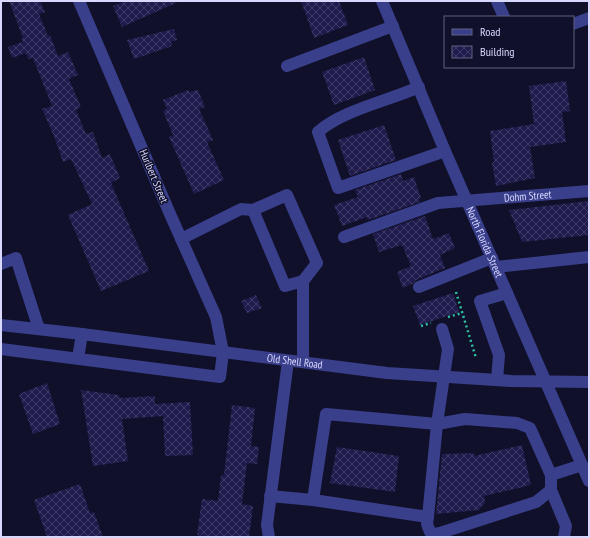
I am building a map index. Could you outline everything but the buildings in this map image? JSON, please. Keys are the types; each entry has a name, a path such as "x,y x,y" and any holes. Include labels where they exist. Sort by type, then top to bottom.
{"street":[{"name":"Hurlbert Street","path":"78,358 220,377 223,352 216,317 79,1"},
{"name":"North Florida Street","path":"382,1 445,151 586,474"},
{"path":"497,1 504,16"},
{"path":"574,24 589,18"},
{"path":"287,66 393,26"},
{"path":"419,87 354,112 326,125 318,132 338,188 445,151"},
{"name":"Dohm Street","path":"344,237 438,203 589,191"},
{"path":"181,239 241,208 253,210 287,195 317,263 303,281 285,286 253,210"},
{"path":"418,287 494,263 589,257"},
{"path":"1,264 16,258 39,329"},
{"path":"303,281 303,362"},
{"path":"497,380 499,355 480,301 507,293"},
{"path":"444,324 448,349 437,424 427,524 430,532 434,534 440,533 536,502 551,490"},
{"name":"Old Shell Road","path":"1,325 387,373 497,380 589,382"},
{"path":"1,349 78,358 82,334"},
{"path":"270,537 267,525 288,361"},
{"path":"313,500 326,414 437,424 465,419 517,423 530,428 551,475 551,490 566,526 564,537"},
{"path":"551,475 586,474"},
{"path":"270,496 313,500 428,517"}],"path":[{"path":"456,292 476,358"},
{"path":"444,324 462,313"}]}
